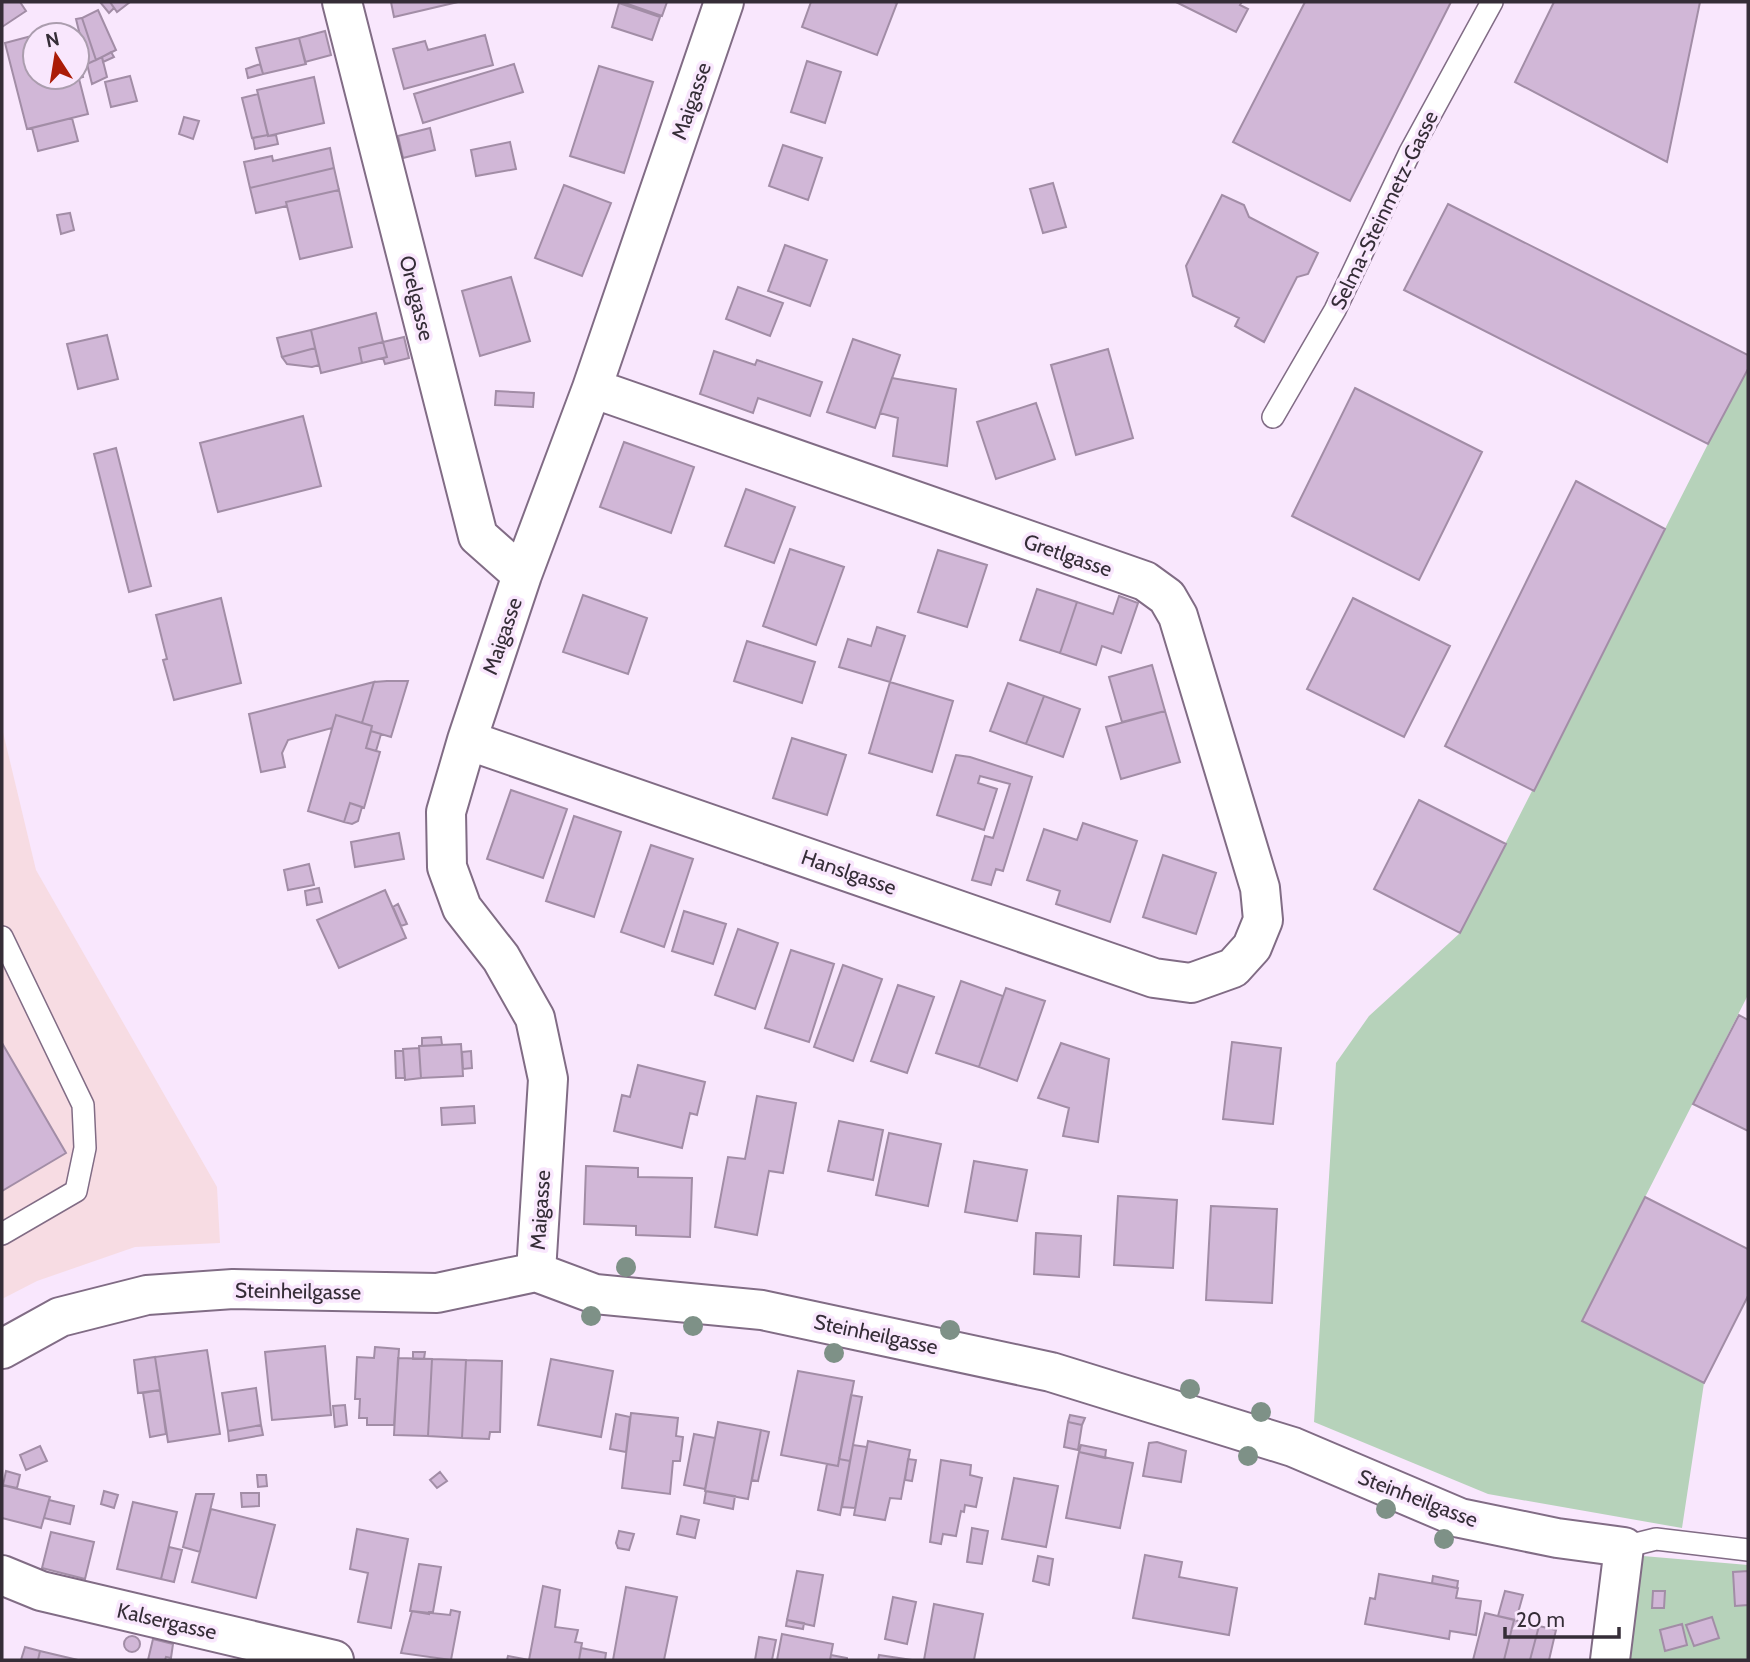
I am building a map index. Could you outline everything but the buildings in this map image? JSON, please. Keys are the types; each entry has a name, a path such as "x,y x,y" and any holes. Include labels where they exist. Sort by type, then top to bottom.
{"street":[{"name":"Orelgasse","path":"342,2 478,536 522,575"},
{"name":"Maigasse","path":"536,1272 548,1079 535,1018 501,958 463,908 447,867 446,812 522,575 592,388 724,2"},
{"name":"Gretlgasse","path":"592,388 1145,581 1167,597 1178,616 1260,888 1263,920 1252,947 1233,968"},
{"name":"Hanslgasse","path":"467,740 1154,978 1191,983 1233,968"},
{"name":"Steinheilgasse","path":"2,1349 60,1317 147,1295 233,1289 437,1293 536,1272 594,1294 762,1310 1051,1372 1293,1447 1460,1518 1557,1538 1624,1546"},
{"path":"1610,1660 1624,1546"},
{"name":"Kalsergasse","path":"2,1575 41,1591 334,1660"}],"lane":[{"name":"Selma-Steinmetz-Gasse","path":"1273,416 1335,310 1410,152 1492,2"},
{"path":"2,936 83,1105 85,1148 76,1191 2,1234"},
{"path":"1624,1546 1656,1539 1748,1550"}],"shaded area":[{"path":"2,728 36,870 217,1187 220,1243 135,1247 37,1281 2,1299"}],"green space":[{"path":"1748,369 1748,995 1582,1321 1704,1383 1682,1528 1488,1494 1314,1422 1336,1063 1369,1016 1460,933"},
{"path":"1643,1556 1748,1565 1748,1660 1628,1660"}]}
